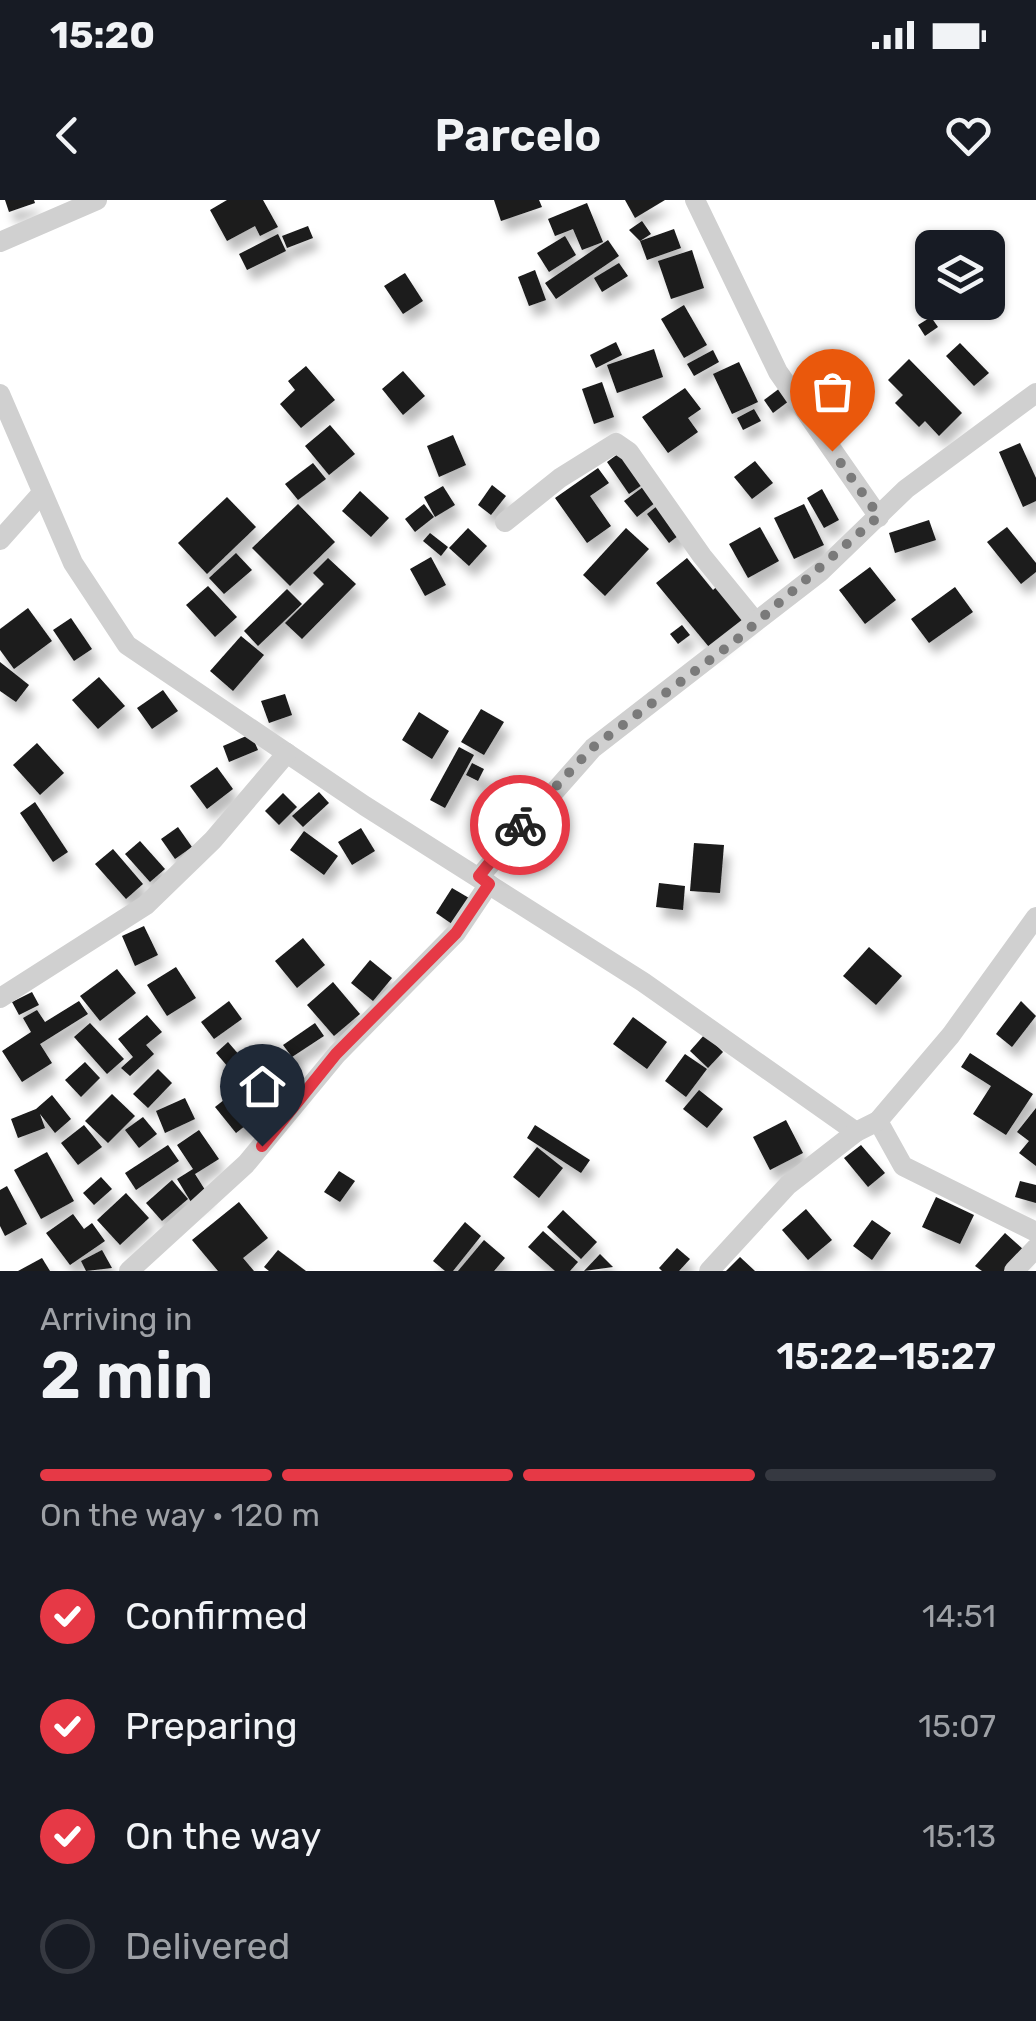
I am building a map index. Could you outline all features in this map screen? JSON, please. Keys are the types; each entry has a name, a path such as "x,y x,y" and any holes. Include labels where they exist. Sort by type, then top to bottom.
{"street":[{"path":"0,242 98,200"},
{"path":"695,200 778,372 879,516"},
{"path":"129,1271 254,1155 336,1054 456,933 484,880 592,748 820,572 963,443 1036,393"},
{"path":"0,394 73,563 127,645 287,754 643,982 856,1132"},
{"path":"505,522 560,478 616,442 629,452 702,556 755,621"},
{"path":"0,540 42,493"},
{"path":"0,998 146,905 212,840 287,754"},
{"path":"709,1271 788,1185 856,1132 878,1121 950,1035 1036,917"},
{"path":"878,1121 903,1166 1036,1232"},
{"path":"1014,1271 1036,1248"}],"building":[{"path":"5,200 34,200 35,203 9,212"},
{"path":"227,200 263,200 278,227 260,236 255,226 227,241 210,210"},
{"path":"494,200 539,200 542,207 501,221"},
{"path":"625,200 665,200 635,218"},
{"path":"587,203 603,242 582,250 573,229 555,236 548,219"},
{"path":"642,221 651,234 640,241 629,230"},
{"path":"308,226 313,238 287,248 282,236"},
{"path":"674,229 681,248 647,260 640,241"},
{"path":"278,234 286,251 247,270 239,254"},
{"path":"565,236 576,255 549,272 537,253"},
{"path":"608,240 619,256 556,299 545,283"},
{"path":"692,250 704,288 671,299 658,261"},
{"path":"619,263 628,276 602,292 594,278"},
{"path":"535,270 546,300 529,306 518,277"},
{"path":"405,273 423,301 403,314 384,286"},
{"path":"684,305 707,345 684,358 661,319"},
{"path":"933,320 938,327 925,336 918,325"},
{"path":"616,342 622,355 596,368 590,355"},
{"path":"960,343 989,373 974,386 946,356"},
{"path":"654,349 663,377 617,393 607,365"},
{"path":"713,350 719,362 694,376 687,364"},
{"path":"909,359 962,413 939,436 925,421 919,427 895,403 903,395 888,380"},
{"path":"739,362 758,402 732,414 713,374"},
{"path":"306,366 335,400 301,428 280,404 295,390 288,381"},
{"path":"403,371 425,396 403,415 382,389"},
{"path":"602,382 614,417 594,424 582,389"},
{"path":"784,385 793,398 773,413 764,400"},
{"path":"685,388 701,409 688,418 698,432 668,453 642,417"},
{"path":"754,409 761,421 743,430 737,418"},
{"path":"330,425 355,454 329,475 305,446"},
{"path":"453,435 466,465 439,477 427,446"},
{"path":"1020,443 1036,478 1036,501 1023,507 999,452"},
{"path":"622,451 645,483 629,494 607,462"},
{"path":"755,461 773,483 752,499 734,477"},
{"path":"313,463 326,479 298,500 285,484"},
{"path":"598,468 609,483 590,496 611,526 587,543 555,498"},
{"path":"647,484 660,499 637,517 624,501"},
{"path":"492,485 506,496 491,515 478,505"},
{"path":"443,486 455,505 435,517 424,497"},
{"path":"822,489 839,520 824,528 807,498"},
{"path":"360,491 389,518 371,537 342,511"},
{"path":"227,497 256,527 207,574 178,543"},
{"path":"661,503 683,532 669,543 647,514"},
{"path":"298,504 335,542 290,586 252,548"},
{"path":"424,504 434,517 415,532 405,519"},
{"path":"804,504 824,545 794,559 774,518"},
{"path":"929,520 936,540 895,553 889,533"},
{"path":"760,527 779,561 748,578 729,544"},
{"path":"1007,527 1036,563 1036,572 1021,584 987,542"},
{"path":"468,528 487,546 469,566 449,548"},
{"path":"626,528 649,549 605,596 583,575"},
{"path":"430,533 448,547 441,556 423,541"},
{"path":"236,553 252,570 224,594 209,578"},
{"path":"431,557 446,585 425,596 410,569"},
{"path":"328,558 356,584 302,639 285,623 324,584 313,573"},
{"path":"687,558 713,590 724,580 749,615 709,647 656,583"},
{"path":"870,567 896,600 865,624 839,590"},
{"path":"208,586 237,617 215,637 186,605"},
{"path":"955,587 973,612 929,643 911,619"},
{"path":"287,589 302,604 258,646 244,631"},
{"path":"28,608 52,641 14,669 0,650 0,629"},
{"path":"71,618 92,649 74,661 53,630"},
{"path":"682,625 690,635 678,644 670,634"},
{"path":"241,636 264,655 233,691 210,671"},
{"path":"0,662 29,685 16,702 0,691"},
{"path":"99,677 125,706 98,729 72,700"},
{"path":"163,690 178,711 152,729 137,708"},
{"path":"285,694 292,715 269,723 261,701"},
{"path":"481,709 504,722 484,755 461,742"},
{"path":"419,712 449,731 432,759 402,740"},
{"path":"251,734 258,750 229,762 223,746"},
{"path":"37,743 64,773 40,795 13,765"},
{"path":"459,747 474,755 445,808 430,800"},
{"path":"472,763 484,769 478,781 466,775"},
{"path":"217,767 233,789 207,809 190,786"},
{"path":"319,792 329,803 303,827 292,816"},
{"path":"283,793 297,807 279,825 265,811"},
{"path":"35,802 68,852 53,862 20,813"},
{"path":"178,827 192,847 175,859 161,839"},
{"path":"361,828 375,851 352,865 338,842"},
{"path":"304,831 338,856 324,875 290,850"},
{"path":"140,841 165,869 150,882 125,854"},
{"path":"694,843 724,845 720,893 690,891"},
{"path":"113,849 143,884 126,899 95,864"},
{"path":"659,883 685,886 683,910 656,907"},
{"path":"452,888 469,898 452,924 436,913"},
{"path":"144,926 158,955 135,966 122,936"},
{"path":"303,938 325,965 297,988 275,961"},
{"path":"869,947 902,976 876,1005 843,976"},
{"path":"370,960 392,978 373,1001 351,983"},
{"path":"176,967 196,998 167,1016 147,985"},
{"path":"117,969 136,993 100,1021 80,996"},
{"path":"333,982 360,1014 334,1036 307,1005"},
{"path":"32,992 39,1005 19,1015 12,1002"},
{"path":"79,1001 88,1014 40,1044 52,1063 22,1082 2,1051 31,1032 23,1018 37,1010 45,1022"},
{"path":"229,1001 242,1019 214,1039 201,1022"},
{"path":"1021,1001 1036,1016 1012,1047 996,1034"},
{"path":"147,1015 162,1032 146,1045 154,1054 130,1076 121,1068 133,1057 118,1039"},
{"path":"633,1017 667,1042 647,1069 613,1044"},
{"path":"90,1023 124,1059 107,1074 74,1037"},
{"path":"315,1023 324,1036 292,1057 283,1045"},
{"path":"705,1034 723,1052 708,1068 690,1051"},
{"path":"228,1042 247,1064 235,1075 216,1053"},
{"path":"970,1053 1033,1094 1006,1135 973,1114 991,1086 961,1067"},
{"path":"685,1054 707,1069 686,1097 665,1081"},
{"path":"278,1057 301,1076 289,1091 266,1072"},
{"path":"85,1062 100,1078 81,1097 65,1080"},
{"path":"158,1069 172,1083 148,1108 133,1094"},
{"path":"243,1085 264,1111 236,1133 215,1107"},
{"path":"699,1090 723,1109 707,1128 683,1109"},
{"path":"112,1094 135,1116 108,1143 85,1121"},
{"path":"52,1095 71,1119 55,1133 40,1114 45,1128 18,1138 11,1119 36,1109"},
{"path":"185,1098 195,1119 165,1133 156,1111"},
{"path":"1036,1108 1036,1166 1019,1153 1029,1141 1017,1132"},
{"path":"143,1117 157,1134 139,1148 125,1130"},
{"path":"786,1120 803,1153 770,1170 753,1137"},
{"path":"84,1125 102,1147 78,1165 61,1143"},
{"path":"535,1125 590,1160 581,1173 527,1138"},
{"path":"199,1130 219,1159 195,1174 207,1193 191,1202 177,1179 193,1169 177,1145"},
{"path":"168,1145 179,1161 136,1190 125,1173"},
{"path":"861,1145 885,1173 868,1187 844,1158"},
{"path":"537,1147 563,1168 539,1198 513,1177"},
{"path":"47,1152 74,1201 41,1219 14,1170"},
{"path":"339,1171 355,1181 340,1202 324,1192"},
{"path":"101,1177 112,1189 94,1205 83,1193"},
{"path":"172,1180 188,1199 162,1221 146,1203"},
{"path":"1020,1181 1036,1185 1036,1203 1015,1197"},
{"path":"7,1186 27,1224 5,1236 0,1226 0,1190"},
{"path":"126,1193 149,1218 120,1245 97,1220"},
{"path":"936,1197 974,1215 960,1244 922,1227"},
{"path":"239,1202 268,1238 243,1258 254,1271 218,1271 192,1240"},
{"path":"806,1209 832,1240 808,1260 782,1230"},
{"path":"563,1210 597,1242 581,1259 547,1227"},
{"path":"73,1214 84,1229 92,1223 105,1241 70,1265 46,1233"},
{"path":"872,1220 891,1233 872,1260 853,1246"},
{"path":"465,1222 481,1236 453,1271 445,1271 433,1261"},
{"path":"543,1231 578,1262 570,1271 555,1271 528,1247"},
{"path":"1005,1233 1024,1250 1006,1271 982,1271 975,1266"},
{"path":"484,1240 505,1258 494,1271 458,1271"},
{"path":"677,1248 690,1259 679,1271 662,1271 659,1268"},
{"path":"102,1250 112,1268 86,1271 81,1261"},
{"path":"278,1250 306,1271 269,1271 264,1267"},
{"path":"600,1254 613,1267 584,1271"},
{"path":"740,1257 755,1271 726,1271"},
{"path":"42,1258 50,1271 18,1271"}],"way so far":[{"path":"520,825 592,748 734,642 755,621 820,572 879,516 832,451"}],"route":[{"path":"262,1146 336,1054 456,933 489,884 479,876 520,825"}]}
